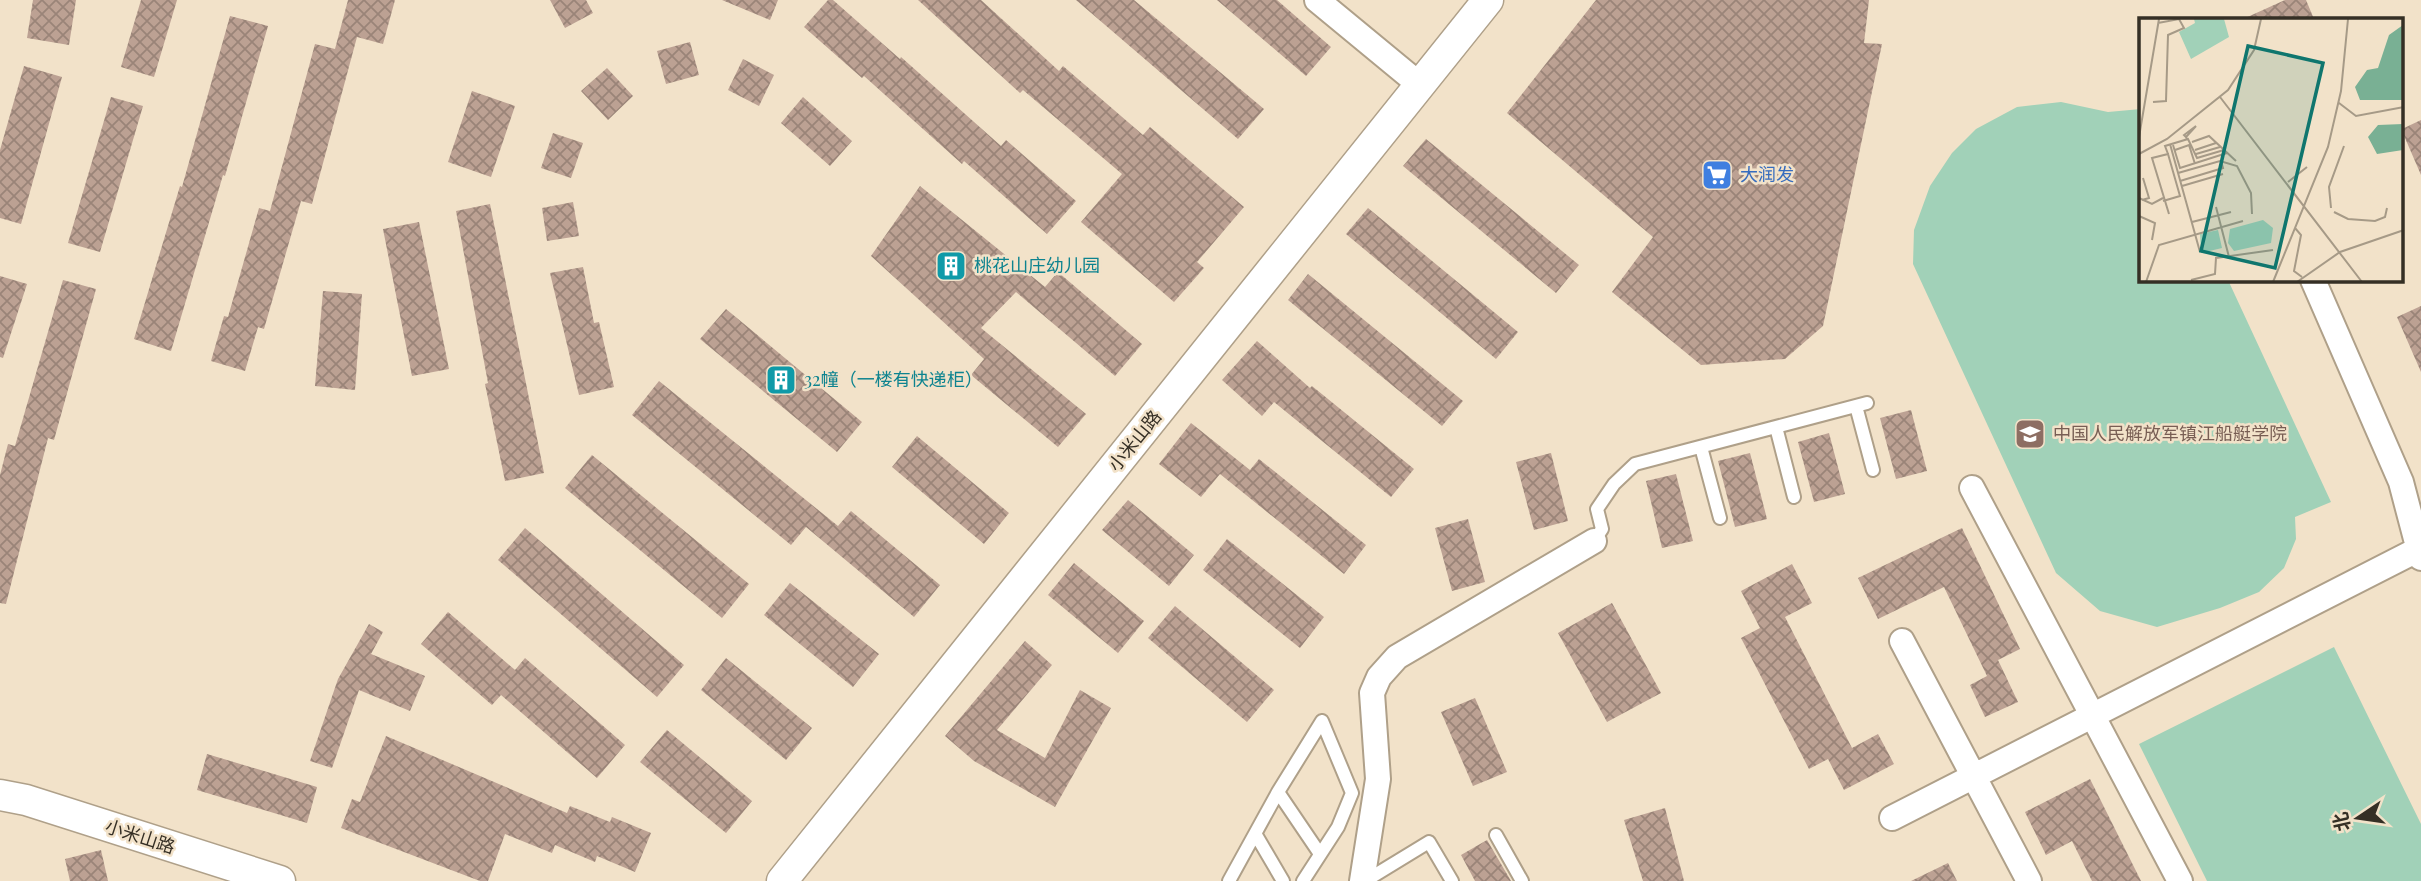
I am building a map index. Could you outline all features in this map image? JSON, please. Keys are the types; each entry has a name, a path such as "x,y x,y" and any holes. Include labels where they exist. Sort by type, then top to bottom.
{"street":[{"path":"1317,0 1420,85"},
{"name":"小米山路","path":"782,881 1488,0"},
{"path":"1892,818 2092,715 2420,554 2401,482 2314,282"},
{"path":"1972,488 2180,881"},
{"path":"1364,881 1378,779 1372,694 1379,677 1397,657 1594,541"},
{"path":"1902,641 2029,881"},
{"name":"小米山路","path":"0,795 26,800 280,881"}],"lane":[{"path":"1594,541 1602,529 1597,509 1615,484 1635,464 1862,405 1873,470"},
{"path":"1776,427 1794,497"},
{"path":"1701,447 1720,518"},
{"path":"1228,881 1322,721 1352,793 1338,827 1303,881"},
{"path":"1278,792 1320,854"},
{"path":"1256,835 1283,881"},
{"path":"1496,835 1522,881"},
{"path":"1364,881 1429,842 1452,881"}],"green space":[{"path":"2061,102 2108,112 2139,109 2139,282 2229,282 2331,502 2295,517 2296,539 2284,568 2259,592 2220,608 2157,627 2100,611 2056,573 1913,264 1914,230 1930,186 1952,153 1976,129 2017,107"},
{"path":"2334,647 2421,824 2421,881 2207,881 2139,744"}],"building":[{"path":"33,0 76,0 69,45 27,38"},
{"path":"141,0 177,0 154,77 121,67"},
{"path":"348,0 395,0 383,44 357,37 312,204 301,201 264,329 258,327 245,371 211,361 224,316 228,317 259,208 270,211 315,44 335,49"},
{"path":"550,0 586,0 593,13 565,28"},
{"path":"722,0 778,0 770,20"},
{"path":"828,0 833,0 900,59 901,57 1001,146 1006,140 1076,201 1047,234 804,27"},
{"path":"918,0 981,0 1059,71 1063,66 1143,135 1150,127 1244,207 1197,262 1204,268 1174,302 1081,222 1122,174 1023,90 1020,93"},
{"path":"1076,0 1134,0 1264,109 1238,139"},
{"path":"1217,0 1277,0 1331,47 1306,76"},
{"name":"大润发","path":"1596,0 1869,0 1864,43 1882,44 1823,326 1785,359 1701,365 1612,292 1653,237 1507,113"},
{"path":"2285,0 2306,0 2314,18 2245,18"},
{"path":"230,16 268,26 171,351 134,339 180,186 182,187"},
{"path":"690,42 699,75 666,84 657,51"},
{"path":"743,59 774,75 759,106 728,90"},
{"path":"24,66 62,77 21,224 0,218 0,150"},
{"path":"607,68 633,96 608,120 581,91"},
{"path":"472,91 515,106 491,177 448,162"},
{"path":"111,97 143,106 100,252 68,243"},
{"path":"803,97 852,141 830,166 781,123"},
{"path":"2421,120 2421,175 2404,136 2404,128"},
{"path":"553,133 583,143 571,178 541,168"},
{"path":"1426,139 1579,265 1556,293 1403,166"},
{"path":"920,186 1045,287 1058,272 1142,344 1115,376 1016,292 981,328 1086,414 1058,447 971,375 984,359 871,256"},
{"path":"573,202 579,236 547,241 542,208"},
{"path":"490,204 544,473 505,481 485,384 488,383 456,211"},
{"path":"1368,208 1518,332 1496,359 1346,234"},
{"path":"419,222 449,369 412,376 383,229"},
{"path":"583,267 594,323 599,322 614,387 579,395 550,273"},
{"path":"1308,274 1463,401 1442,426 1288,300"},
{"path":"0,276 27,284 3,358 0,357"},
{"path":"63,280 96,289 54,440 48,438 6,604 0,603 0,475 8,444 15,446"},
{"path":"323,291 362,294 355,390 315,386"},
{"path":"2421,306 2421,372 2397,317"},
{"name":"32幢（一楼有快递柜）","path":"726,309 862,422 837,452 700,339"},
{"path":"1257,341 1310,388 1312,386 1414,469 1391,497 1274,402 1262,416 1222,380"},
{"path":"659,381 838,526 851,511 940,585 914,617 806,527 791,545 632,415"},
{"path":"1911,410 1927,471 1896,479 1880,418"},
{"path":"1191,423 1250,470 1259,459 1366,545 1344,574 1220,474 1201,497 1159,464"},
{"path":"1829,433 1845,494 1814,502 1798,442"},
{"path":"917,436 1009,513 984,544 892,467"},
{"path":"1551,453 1568,521 1534,530 1516,462"},
{"path":"1750,453 1767,519 1735,527 1718,461"},
{"path":"592,455 749,584 722,618 565,488"},
{"path":"1676,474 1693,541 1662,548 1646,481"},
{"path":"1128,500 1194,555 1169,586 1102,530"},
{"path":"1468,519 1485,582 1452,591 1435,528"},
{"path":"525,528 684,665 657,697 498,560"},
{"path":"1962,528 2020,649 1998,660 2018,702 1985,717 1970,685 1987,676 1944,587 1878,619 1858,578"},
{"path":"1227,539 1324,617 1300,648 1203,570"},
{"path":"1074,563 1144,621 1118,653 1048,595"},
{"path":"1792,564 1812,603 1785,617 1852,748 1878,734 1894,764 1844,790 1828,759 1809,769 1741,638 1760,628 1741,591"},
{"path":"790,583 879,654 853,687 764,615"},
{"path":"1612,603 1661,693 1607,722 1558,633"},
{"path":"1175,606 1274,690 1247,722 1148,638"},
{"path":"448,612 515,670 525,658 625,745 597,778 501,695 492,705 421,644"},
{"path":"369,624 383,632 371,654 425,676 410,711 359,690 332,768 310,761 338,679"},
{"path":"1025,641 1052,665 997,730 1045,758 1080,690 1111,708 1055,807 974,761 945,736"},
{"path":"726,658 812,728 786,760 701,690"},
{"path":"1475,698 1507,772 1473,786 1441,712"},
{"path":"667,730 752,801 726,833 640,762"},
{"path":"386,736 567,813 570,806 610,822 612,817 651,833 635,872 597,856 595,862 555,845 552,853 505,834 488,881 480,881 341,828 352,799 360,802"},
{"path":"207,754 317,787 307,823 197,790"},
{"path":"2090,779 2141,881 2092,881 2072,841 2046,855 2025,812"},
{"path":"1665,808 1684,881 1643,881 1624,820"},
{"path":"1487,840 1511,881 1475,881 1461,855"},
{"path":"101,850 108,881 70,881 65,859"},
{"path":"1948,863 1957,881 1911,881"}],"place":[{"name":"大润发","path":"1717,175"},
{"name":"桃花山庄幼儿园","path":"951,266"},
{"name":"32幢（一楼有快递柜）","path":"781,380"},
{"name":"中国人民解放军镇江船艇学院","path":"2030,434"}]}
